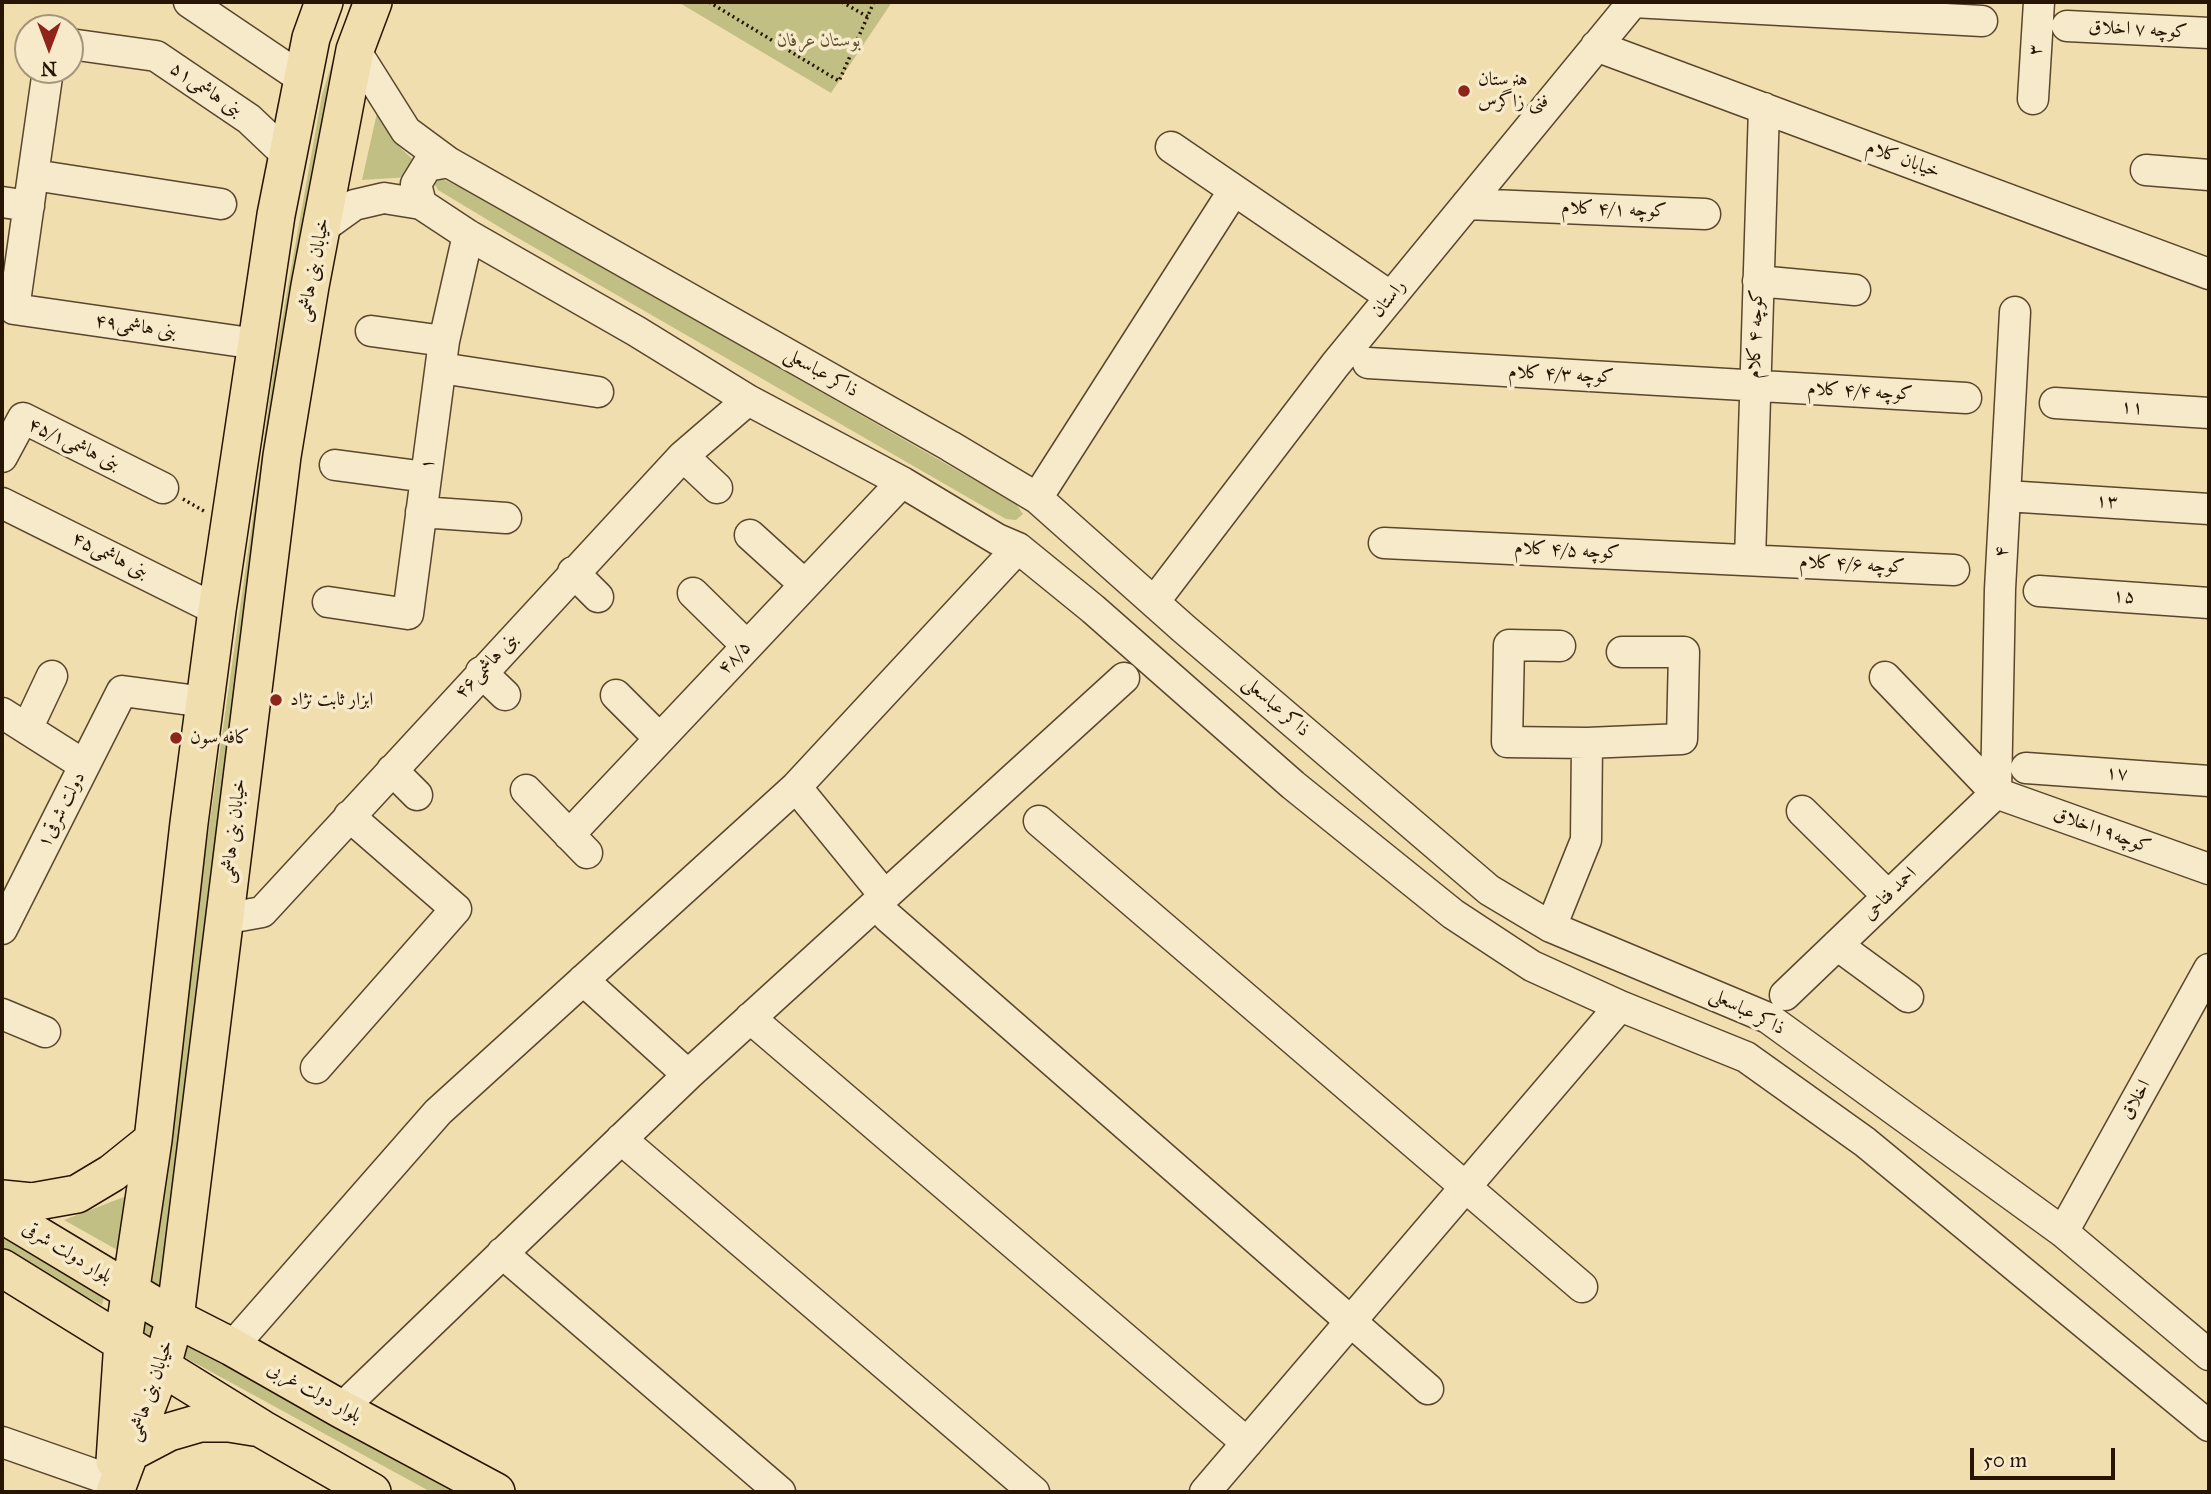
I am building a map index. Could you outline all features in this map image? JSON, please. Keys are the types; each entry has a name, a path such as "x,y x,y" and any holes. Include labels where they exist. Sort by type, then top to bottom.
{"main road":[{"name":"خیابان بنی هاشمی","path":"118,1480 123,1341 153,1140 217,610 276,215 311,38 324,2"},
{"name":"خیابان بنی هاشمی","path":"118,1480 162,1366 175,1318 282,456 355,50 373,2"},
{"path":"2,1199 32,1202 77,1194 112,1174 153,1140"},
{"name":"بلوار دولت شرقی","path":"2,1214 132,1293"},
{"path":"2,1268 262,1429 372,1492"},
{"name":"بلوار دولت غربی","path":"132,1293 496,1492"},
{"path":"118,1480 169,1432 200,1423 229,1423 262,1429"}],"street":[{"path":"189,2 303,79"},
{"path":"1633,2 1982,21"},
{"name":"راستان","path":"1154,602 1335,365 1633,2"},
{"name":"۳","path":"2033,99 2039,2"},
{"name":"کوچه ۷ اخلاق","path":"2067,26 2209,33"},
{"name":"بنی هاشمی۵۱","path":"84,46 156,56 249,119 288,156"},
{"name":"خیابان کلام","path":"1596,46 2209,275"},
{"name":"ذاکر عباسعلی","path":"355,50 406,131 448,162 1037,498 1489,890 1551,927 1768,1018 2063,1232 2209,1355"},
{"path":"12,289 15,204 34,176 46,84"},
{"name":"کوچه ۴ کلام","path":"1749,560 1764,108"},
{"path":"1171,147 1391,297"},
{"path":"421,204 416,184 427,166 448,162"},
{"path":"2146,170 2209,175"},
{"path":"34,176 221,204"},
{"path":"1037,498 1234,190"},
{"name":"ذاکر عباسعلی","path":"321,228 354,205 384,198 421,204 468,235 636,331 748,400 902,482 1018,548 1093,609 1293,785 1452,914 1532,966 1620,1006 1746,1056 1876,1150 2209,1426"},
{"name":"کوچه ۴/۱ کلام","path":"1467,204 1706,214"},
{"name":"۱","path":"328,603 408,614 442,354 468,235"},
{"path":"1758,281 1855,290"},
{"name":"بنی هاشمی۴۹","path":"12,289 257,344"},
{"name":"۴","path":"1996,793 2000,589 2015,312"},
{"path":"371,331 442,354 598,392"},
{"name":"کوچه ۴/۳ کلام","path":"1368,363 1754,386"},
{"name":"کوچه ۴/۴ کلام","path":"1754,386 1966,398"},
{"name":"بنی هاشمی۴۶","path":"223,919 262,912 573,572 683,456 748,400"},
{"name":"۱۱","path":"2055,402 2209,413"},
{"name":"۴۵/۱بنی هاشمی","path":"2,457 23,418 163,488"},
{"path":"683,456 717,488"},
{"path":"335,465 426,477"},
{"name":"۴۸/۵","path":"526,790 578,844 659,738 902,482"},
{"name":"۱۳","path":"2006,496 2209,509"},
{"name":"بنی هاشمی۴۵","path":"2,503 217,610"},
{"path":"422,512 506,517"},
{"path":"750,535 804,584"},
{"name":"کوچه ۴/۵ کلام","path":"1384,543 1749,560"},
{"path":"232,1347 438,1112 796,787 1018,548"},
{"name":"کوچه ۴/۶ کلام","path":"1749,560 1954,570"},
{"path":"573,572 598,597"},
{"name":"۱۵","path":"2039,591 2209,603"},
{"path":"693,593 746,645"},
{"path":"1560,646 1509,645 1507,742 1587,743 1682,739 1684,652 1622,652"},
{"path":"481,672 505,695"},
{"path":"27,729 52,676"},
{"path":"1885,677 1996,793"},
{"path":"341,1409 688,1075 750,1018 887,906 1125,678"},
{"name":"۱دولت شرقی","path":"5,916 122,691 205,702"},
{"path":"616,695 659,738"},
{"path":"2,713 84,765"},
{"path":"1551,927 1586,840 1587,743"},
{"path":"1293,785 1324,748"},
{"name":"۱۷","path":"2026,768 2209,781"},
{"path":"392,770 417,795"},
{"path":"796,787 887,906 1428,1389"},
{"name":"کوچه۱۹اخلاق","path":"1996,793 2209,869"},
{"name":"احمد فتاحی","path":"1784,995 1996,793"},
{"path":"1802,811 1888,896"},
{"path":"316,1068 456,909 349,816"},
{"path":"1039,821 1581,1287"},
{"path":"1837,946 1909,997"},
{"name":"اخلاق","path":"2063,1232 2209,968"},
{"path":"583,980 688,1075"},
{"path":"1205,1492 1620,1006"},
{"path":"2,1014 45,1032"},
{"path":"750,1018 1247,1443"},
{"path":"621,1139 1034,1492"},
{"path":"502,1253 780,1492"},
{"path":"2,1442 118,1480"}],"path":[{"path":"709,2 839,82 874,2"},
{"path":"842,2 868,17"},
{"path":"163,488 230,525"}],"green space":[{"path":"351,2 362,2 156,1325 133,1396 157,1244 191,955 276,353 322,95"},
{"name":"بوستان عرفان","path":"678,2 892,2 831,93"},
{"path":"377,113 393,141 419,165 410,177 362,180"},
{"path":"440,178 476,194 1016,504 1023,514 1016,520 1006,519 988,509 438,190 434,183"},
{"path":"129,1195 119,1251 64,1220"},
{"path":"2,1233 106,1289 102,1305 2,1252"},
{"path":"186,1338 463,1492 431,1492 184,1357"}],"place":[{"name":"هنرستان فنی زاگرس","path":"1464,91"},
{"name":"ابزار ثابت نژاد","path":"276,700"},
{"name":"کافه سون","path":"176,738"}]}
